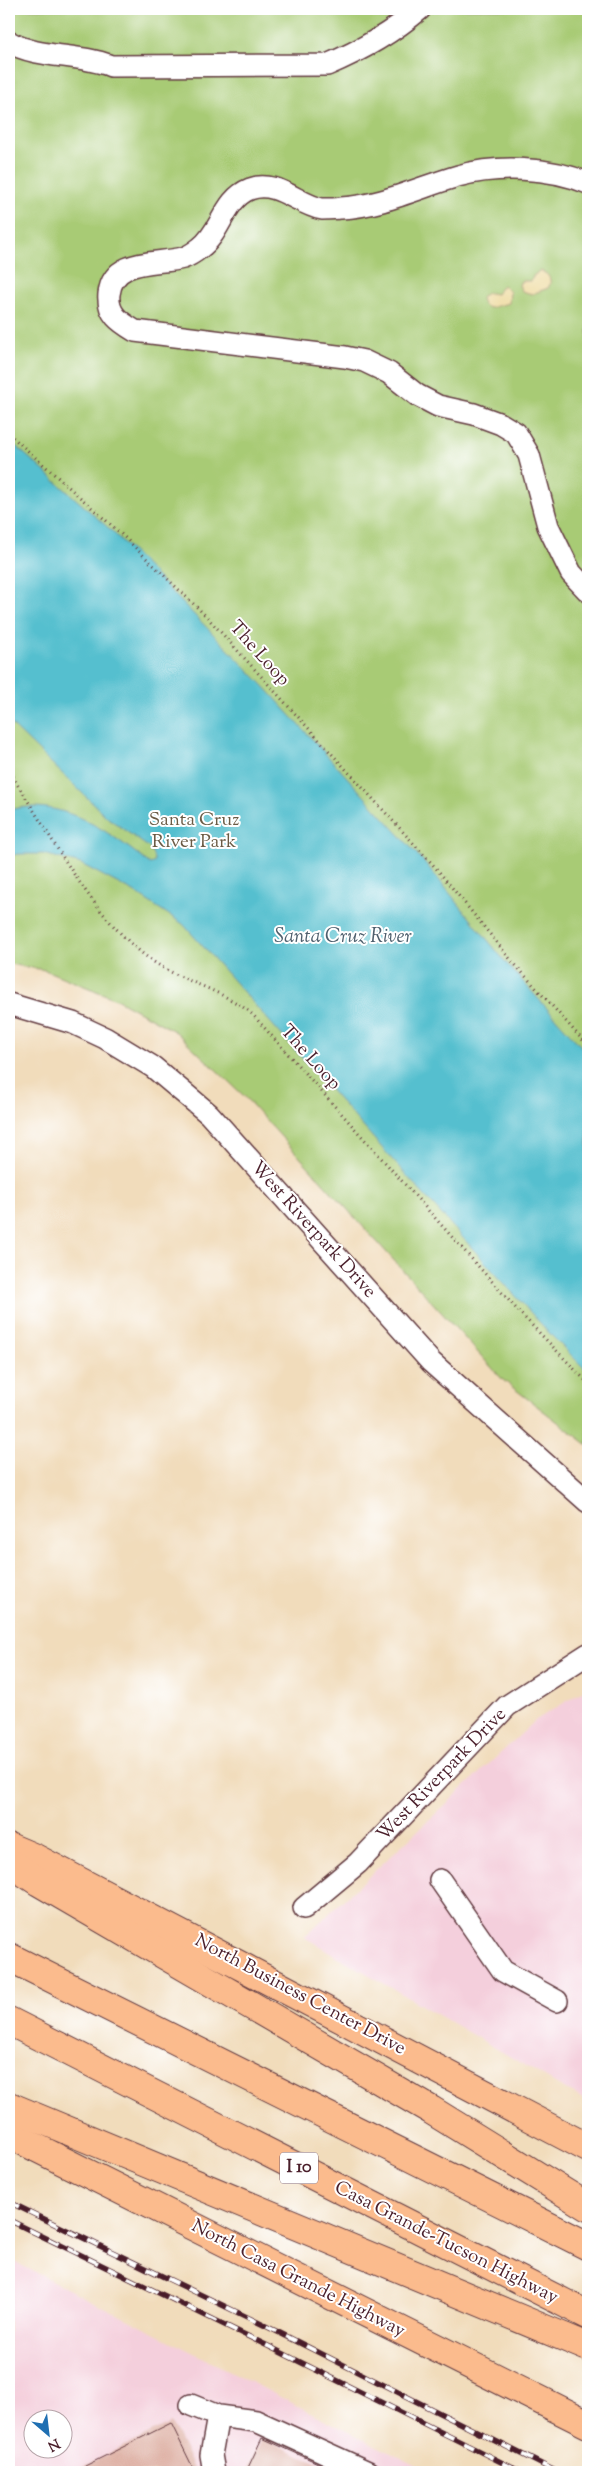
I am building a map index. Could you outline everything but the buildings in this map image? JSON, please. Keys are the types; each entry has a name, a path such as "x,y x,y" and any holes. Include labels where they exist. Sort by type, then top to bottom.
{"main road":[{"name":"North Business Center Drive","path":"9,1847 35,1858 213,1950 588,2148"},
{"path":"9,1862 39,1882 431,2110 588,2206"},
{"path":"9,1957 588,2246"},
{"name":"Casa Grande-Tucson Highway","path":"9,2021 588,2315"},
{"path":"9,2106 588,2347"},
{"name":"North Casa Grande Highway","path":"9,2134 588,2424"}],"street":[{"path":"9,42 23,50 96,60 111,66 327,65 349,55 404,22 420,9"},
{"path":"588,183 539,171 494,170 459,176 395,197 343,208 321,209 276,189 252,188 237,196 202,247 184,258 143,262 121,270 110,286 108,302 115,318 135,331 364,361 390,373 417,395 438,406 474,414 501,424 516,433 529,455 548,526 570,573 588,591"},
{"name":"West Riverpark Drive","path":"9,1004 66,1021 105,1038 153,1067 209,1114 431,1362 588,1502"},
{"name":"West Riverpark Drive","path":"304,1908 358,1862 507,1706 588,1654"},
{"path":"440,1880 503,1971 557,2001"},
{"path":"191,2405 218,2416 256,2421 368,2472"},
{"path":"214,2472 211,2456 218,2416"}],"path":[{"name":"The Loop","path":"9,434 118,531 206,616 436,868 511,960 588,1046"},
{"name":"The Loop","path":"9,767 10,773 98,909 121,936 147,958 169,972 231,999 254,1015 516,1308 588,1383"}],"shaded area":[{"path":"588,1688 588,2102 304,1937 536,1720"},
{"path":"9,2259 428,2472 9,2472"}],"green space":[{"name":"Santa Cruz River Park","path":"9,9 588,9 588,1445 503,1380 244,1096 176,1032 116,999 45,970 9,964"}],"sand":[{"path":"541,271 549,278 548,288 532,294 522,291 519,285 521,281 531,281 534,275"},
{"path":"503,285 510,292 509,303 489,308 483,305 481,298 485,294 496,294"}],"water":[{"name":"Santa Cruz River","path":"9,440 112,531 262,684 426,864 508,965 588,1054 588,1372 552,1336 415,1185 183,924 134,892 81,864 44,854 9,856 9,810 29,807 48,808 85,820 119,841 150,864 155,862 151,849 108,818 9,722"}],"railway":[{"path":"9,2202 280,2333 557,2472"},
{"path":"9,2220 521,2472"}]}
